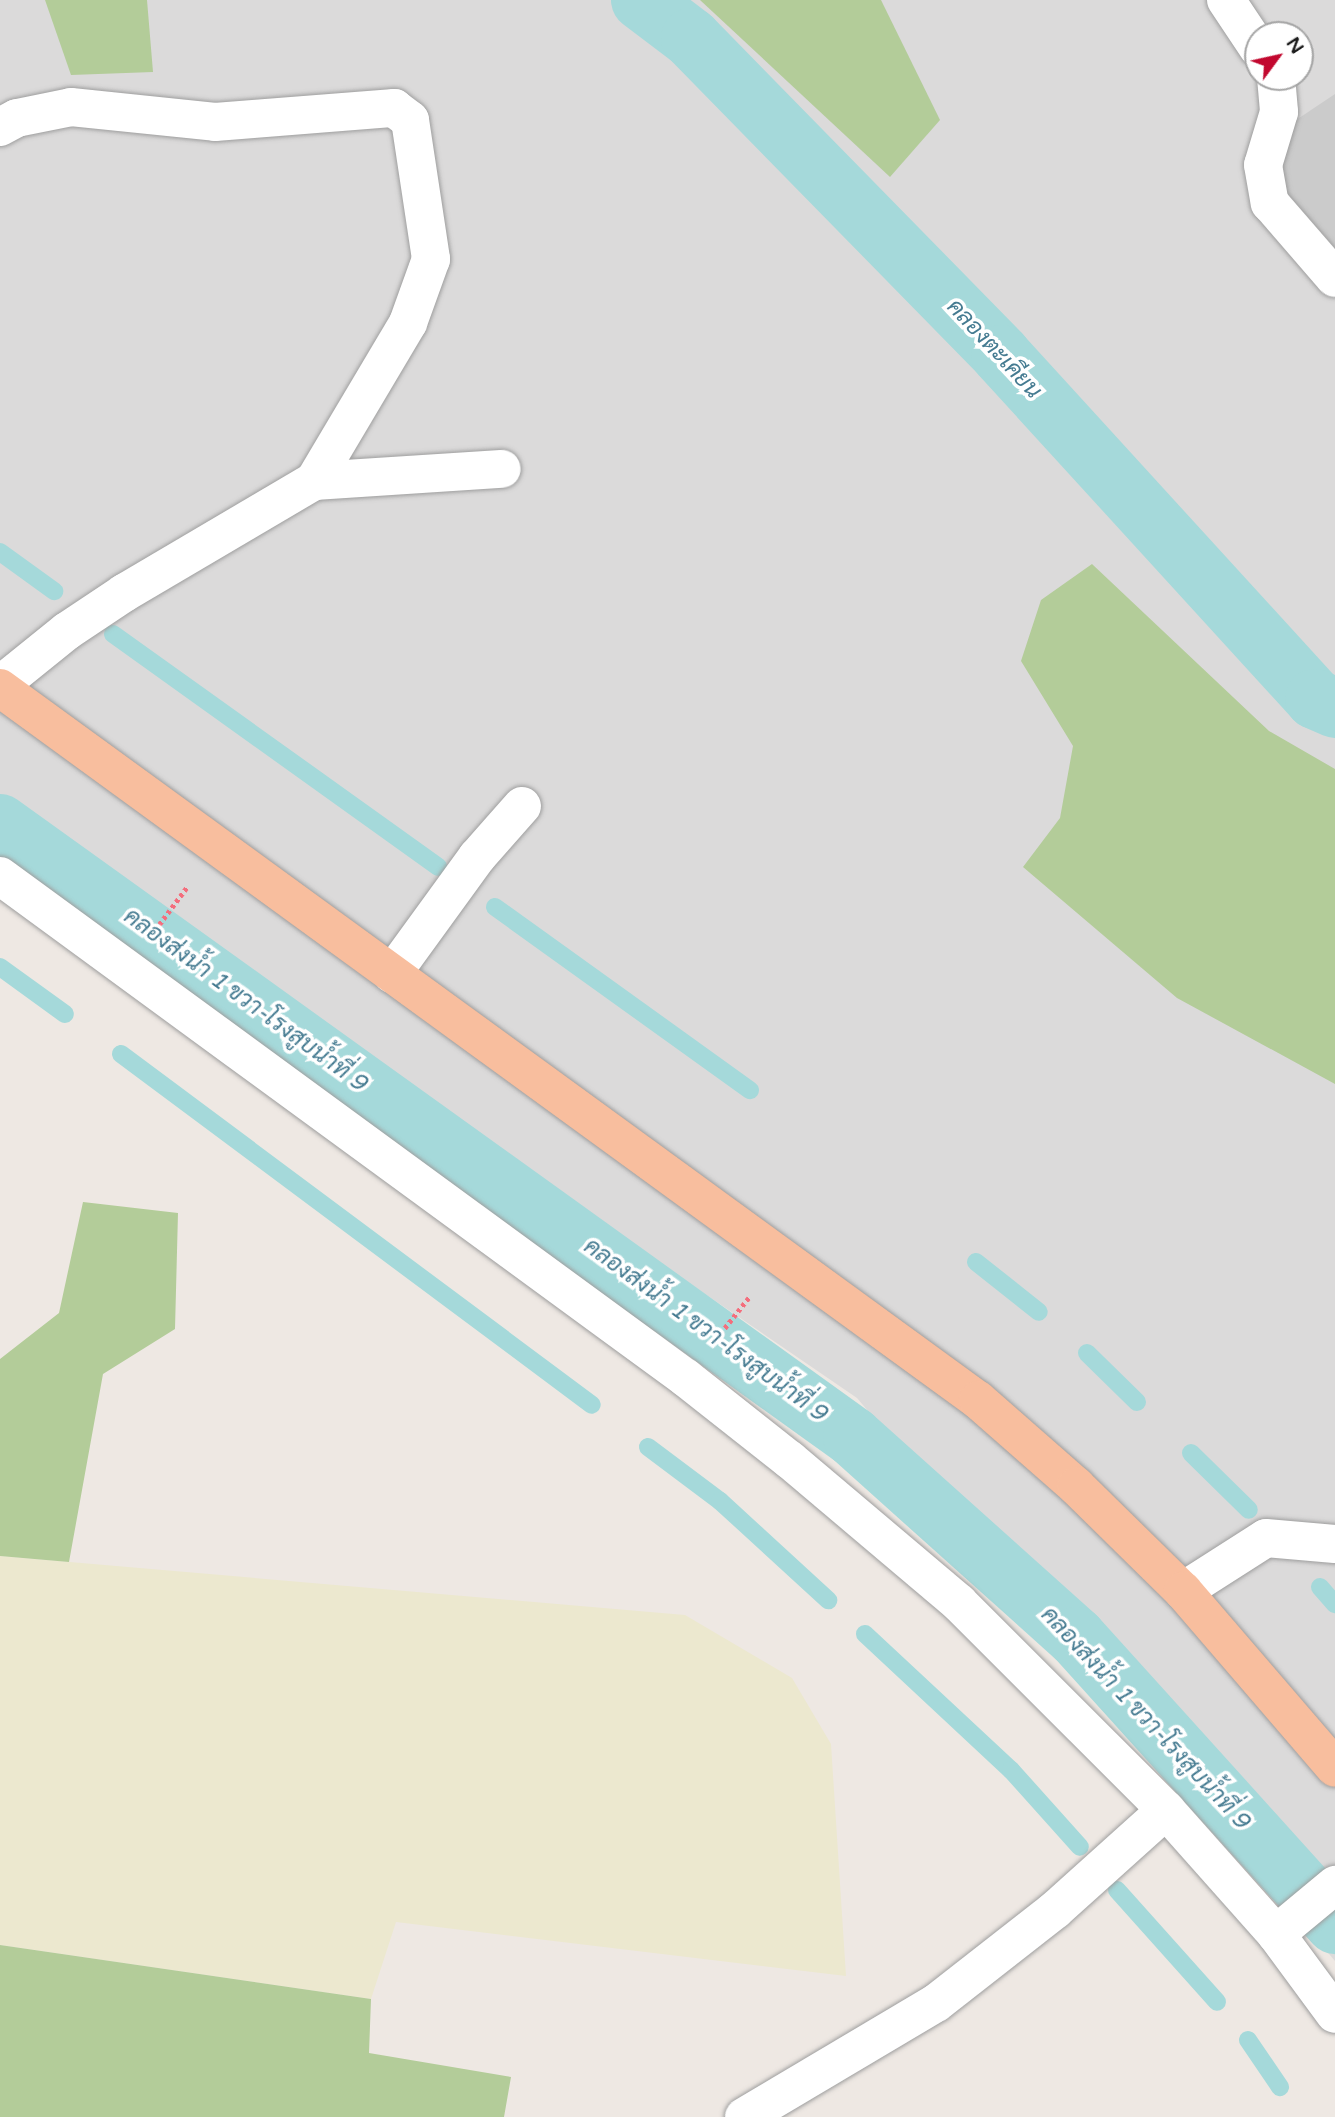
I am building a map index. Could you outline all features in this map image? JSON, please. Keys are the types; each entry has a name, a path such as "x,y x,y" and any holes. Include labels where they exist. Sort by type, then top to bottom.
{"main road":[{"path":"0,687 978,1400 1076,1486 1183,1591 1335,1769"}],"street":[{"path":"1226,0 1244,27"},
{"path":"1277,91 1279,112 1263,165 1270,203 1335,278"},
{"path":"0,127 18,118 71,107 215,122 394,108 411,120 430,258 408,323 314,481"},
{"path":"0,687 67,631 124,593 314,481 502,469"},
{"path":"392,974 477,857 522,806"},
{"path":"0,876 686,1378 790,1460 959,1603 1286,1926 1335,2014"},
{"path":"1183,1591 1266,1538 1335,1544"},
{"path":"744,2117 936,2003 1055,1910 1166,1810"},
{"path":"1286,1926 1335,1885"}],"path":[{"path":"147,941 184,890"},
{"path":"709,1349 755,1290"}],"shaded area":[{"path":"0,0 1335,0 1335,1961 857,1398 0,811"},
{"path":"1335,94 1335,248 1250,151"},
{"path":"0,1556 685,1615 792,1678 831,1744 846,1976 396,1922 371,1999 0,1945"}],"green space":[{"path":"45,0 147,0 153,72 71,75"},
{"path":"700,0 881,0 940,120 890,177"},
{"path":"1092,564 1269,731 1335,769 1335,1084 1177,998 1023,867 1060,818 1073,746 1021,661 1041,600"},
{"path":"83,1202 178,1213 175,1329 103,1374 69,1562 0,1556 0,1359 59,1313"},
{"path":"0,1945 371,1999 369,2053 511,2077 504,2117 0,2117"}],"waterway":[{"name":"คลองตะเคียน","path":"641,0 691,38 1001,355 1315,699 1335,708"},
{"path":"0,552 54,591"},
{"path":"113,634 438,867"},
{"name":"คลองส่งน้ำ 1 ขวา-โรงสูบน้ำที่ 9","path":"0,824 853,1437 1076,1637 1335,1924"},
{"path":"495,907 750,1090"},
{"path":"0,967 65,1014"},
{"path":"121,1054 592,1405"},
{"path":"976,1262 1039,1312"},
{"path":"1087,1353 1137,1402"},
{"path":"648,1447 720,1501 828,1600"},
{"path":"1191,1453 1249,1510"},
{"path":"1320,1587 1335,1604"},
{"path":"865,1634 1011,1770 1080,1847"},
{"path":"1117,1890 1217,2002"},
{"path":"1248,2040 1280,2087"}]}
